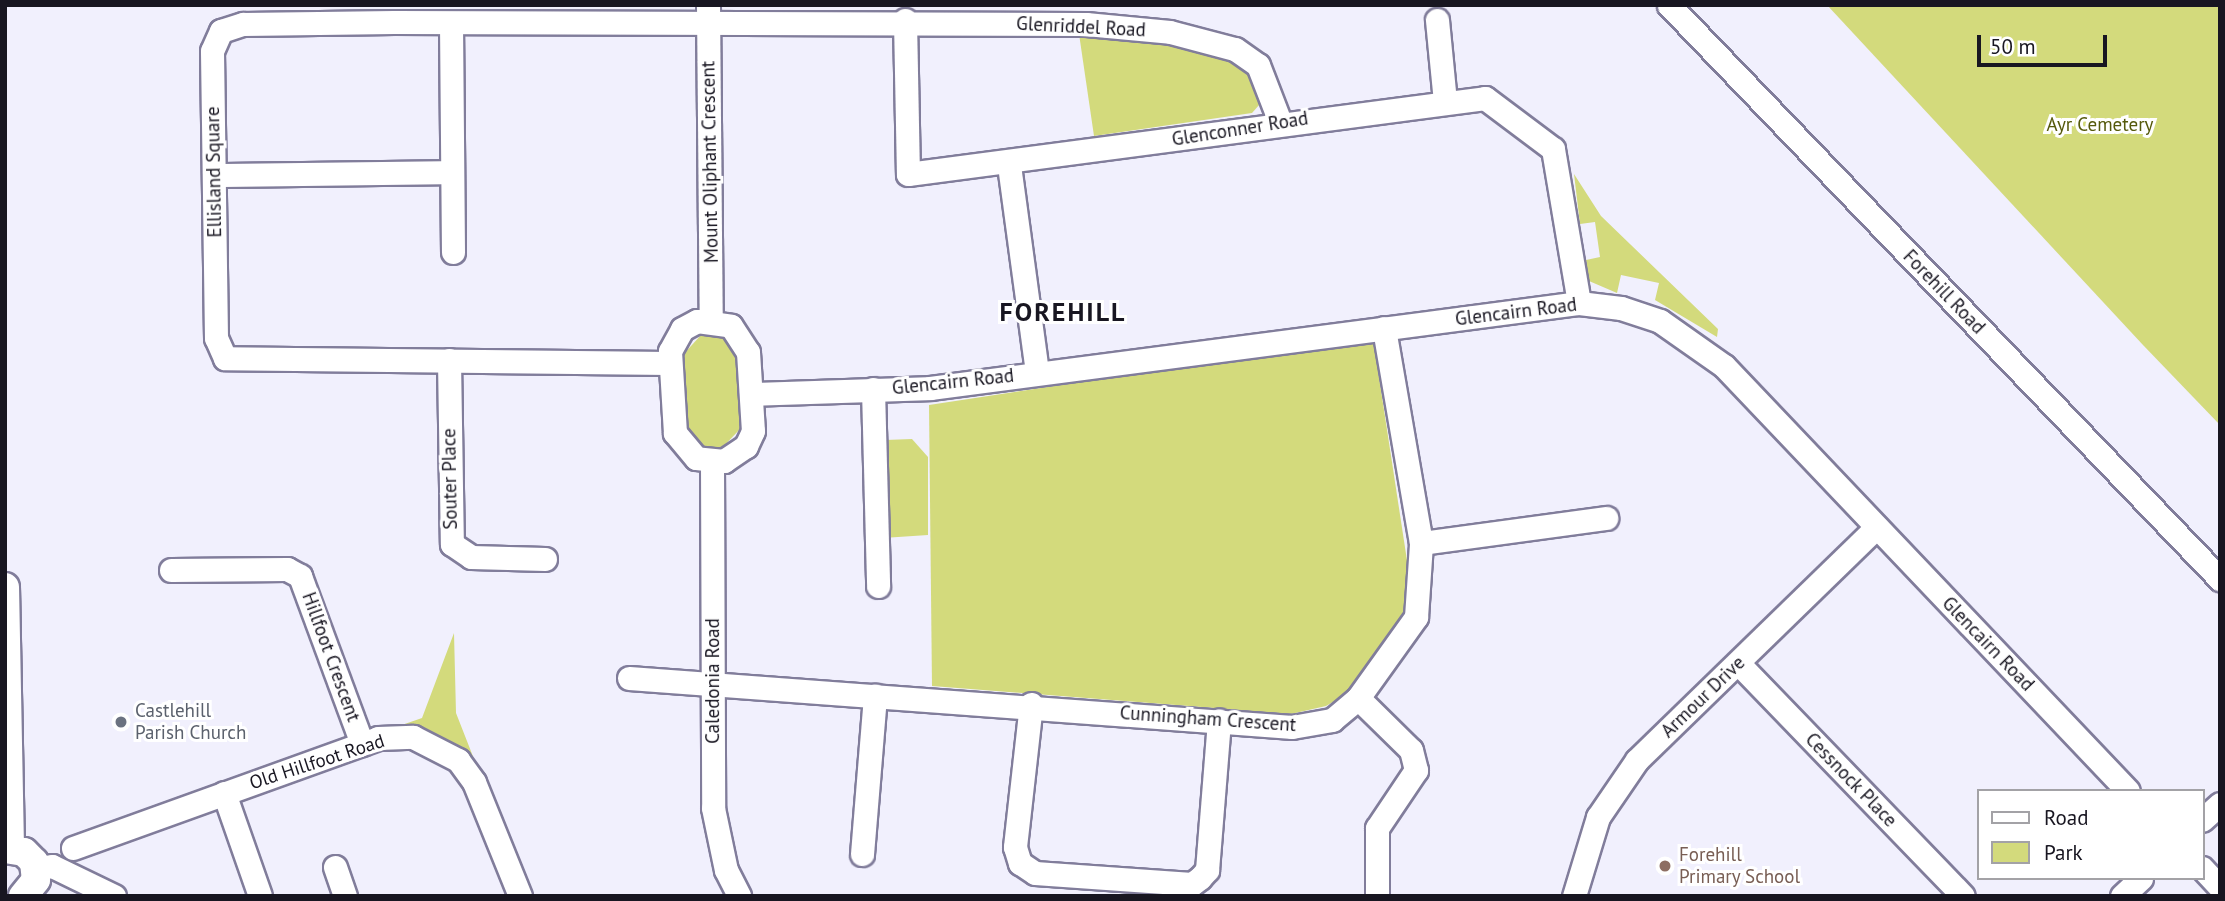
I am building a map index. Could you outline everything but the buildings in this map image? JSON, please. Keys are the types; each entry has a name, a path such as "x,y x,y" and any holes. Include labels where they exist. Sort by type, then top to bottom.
{"main road":[{"path":"5,586 8,849 29,856 36,868 33,886 23,896"}],"street":[{"name":"Forehill Road","path":"1669,5 2220,579"},
{"name":"Glenriddel Road","path":"708,13 1086,24 1212,41 1258,65 1280,122"},
{"name":"Ellisland Square","path":"669,363 225,358 216,338 212,51 221,32 243,24 451,23 708,13"},
{"name":"Mount Oliphant Crescent","path":"708,13 712,320"},
{"name":"Glenconner Road","path":"905,20 908,174 1009,165 1280,122 1485,98 1553,149 1579,303"},
{"path":"1437,20 1446,101"},
{"path":"451,23 450,172 453,252"},
{"path":"1009,165 1037,373"},
{"path":"214,175 450,172"},
{"name":"Glencairn Road","path":"751,394 873,389 1037,373 1579,303 1660,321 1694,342 1877,527 2126,789"},
{"path":"712,320 732,326 745,342 753,431 746,446 712,463 679,442 669,363 682,329 712,320"},
{"name":"Cunningham Crescent","path":"629,677 714,680 875,696 1031,704 1315,726 1358,698 1416,617 1421,543 1384,328"},
{"name":"Souter Place","path":"449,360 452,544 471,557 545,559"},
{"path":"873,389 878,586"},
{"name":"Caledonia Road","path":"712,463 713,808 726,870 739,896"},
{"path":"1421,543 1606,518"},
{"name":"Armour Drive","path":"1574,896 1598,817 1637,760 1739,664 1877,527"},
{"name":"Hillfoot Crescent","path":"171,571 287,569 300,576 362,744"},
{"name":"Cessnock Place","path":"1739,664 1963,896"},
{"path":"862,854 875,696"},
{"path":"1358,698 1411,750 1416,770 1377,828 1377,896"},
{"path":"1031,704 1015,847 1020,863 1035,873 1192,884 1207,870 1219,720"},
{"name":"Old Hillfoot Road","path":"73,848 362,744 413,737 457,760 484,803 520,896"},
{"path":"224,793 260,896"},
{"path":"2204,818 2220,804"},
{"path":"36,868 52,866 114,896"},
{"path":"335,867 345,896"},
{"path":"2204,870 2220,887"},
{"path":"2122,896 2139,880"}],"green space":[{"name":"Ayr Cemetery","path":"1827,5 2220,5 2220,425 2143,345"},
{"path":"1078,27 1209,48 1251,70 1260,104 1252,113 1094,136"},
{"path":"1574,174 1601,216 1718,329 1717,337 1655,300 1659,283 1621,275 1617,293 1589,281 1586,260 1600,257 1595,222 1580,224"},
{"path":"701,335 720,335 737,350 742,427 720,450 703,449 686,436 681,357"},
{"path":"1373,338 1408,567 1404,611 1352,691 1326,706 1291,714 932,686 929,405"},
{"path":"912,439 928,457 928,535 883,538 885,440"},
{"path":"454,633 456,713 474,759 423,729 396,727 422,718"}],"place":[{"name":"Castlehill Parish Church","path":"121,722"},
{"name":"Forehill Primary School","path":"1665,866"}],"district":[{"name":"FOREHILL","path":"1063,312"}]}
